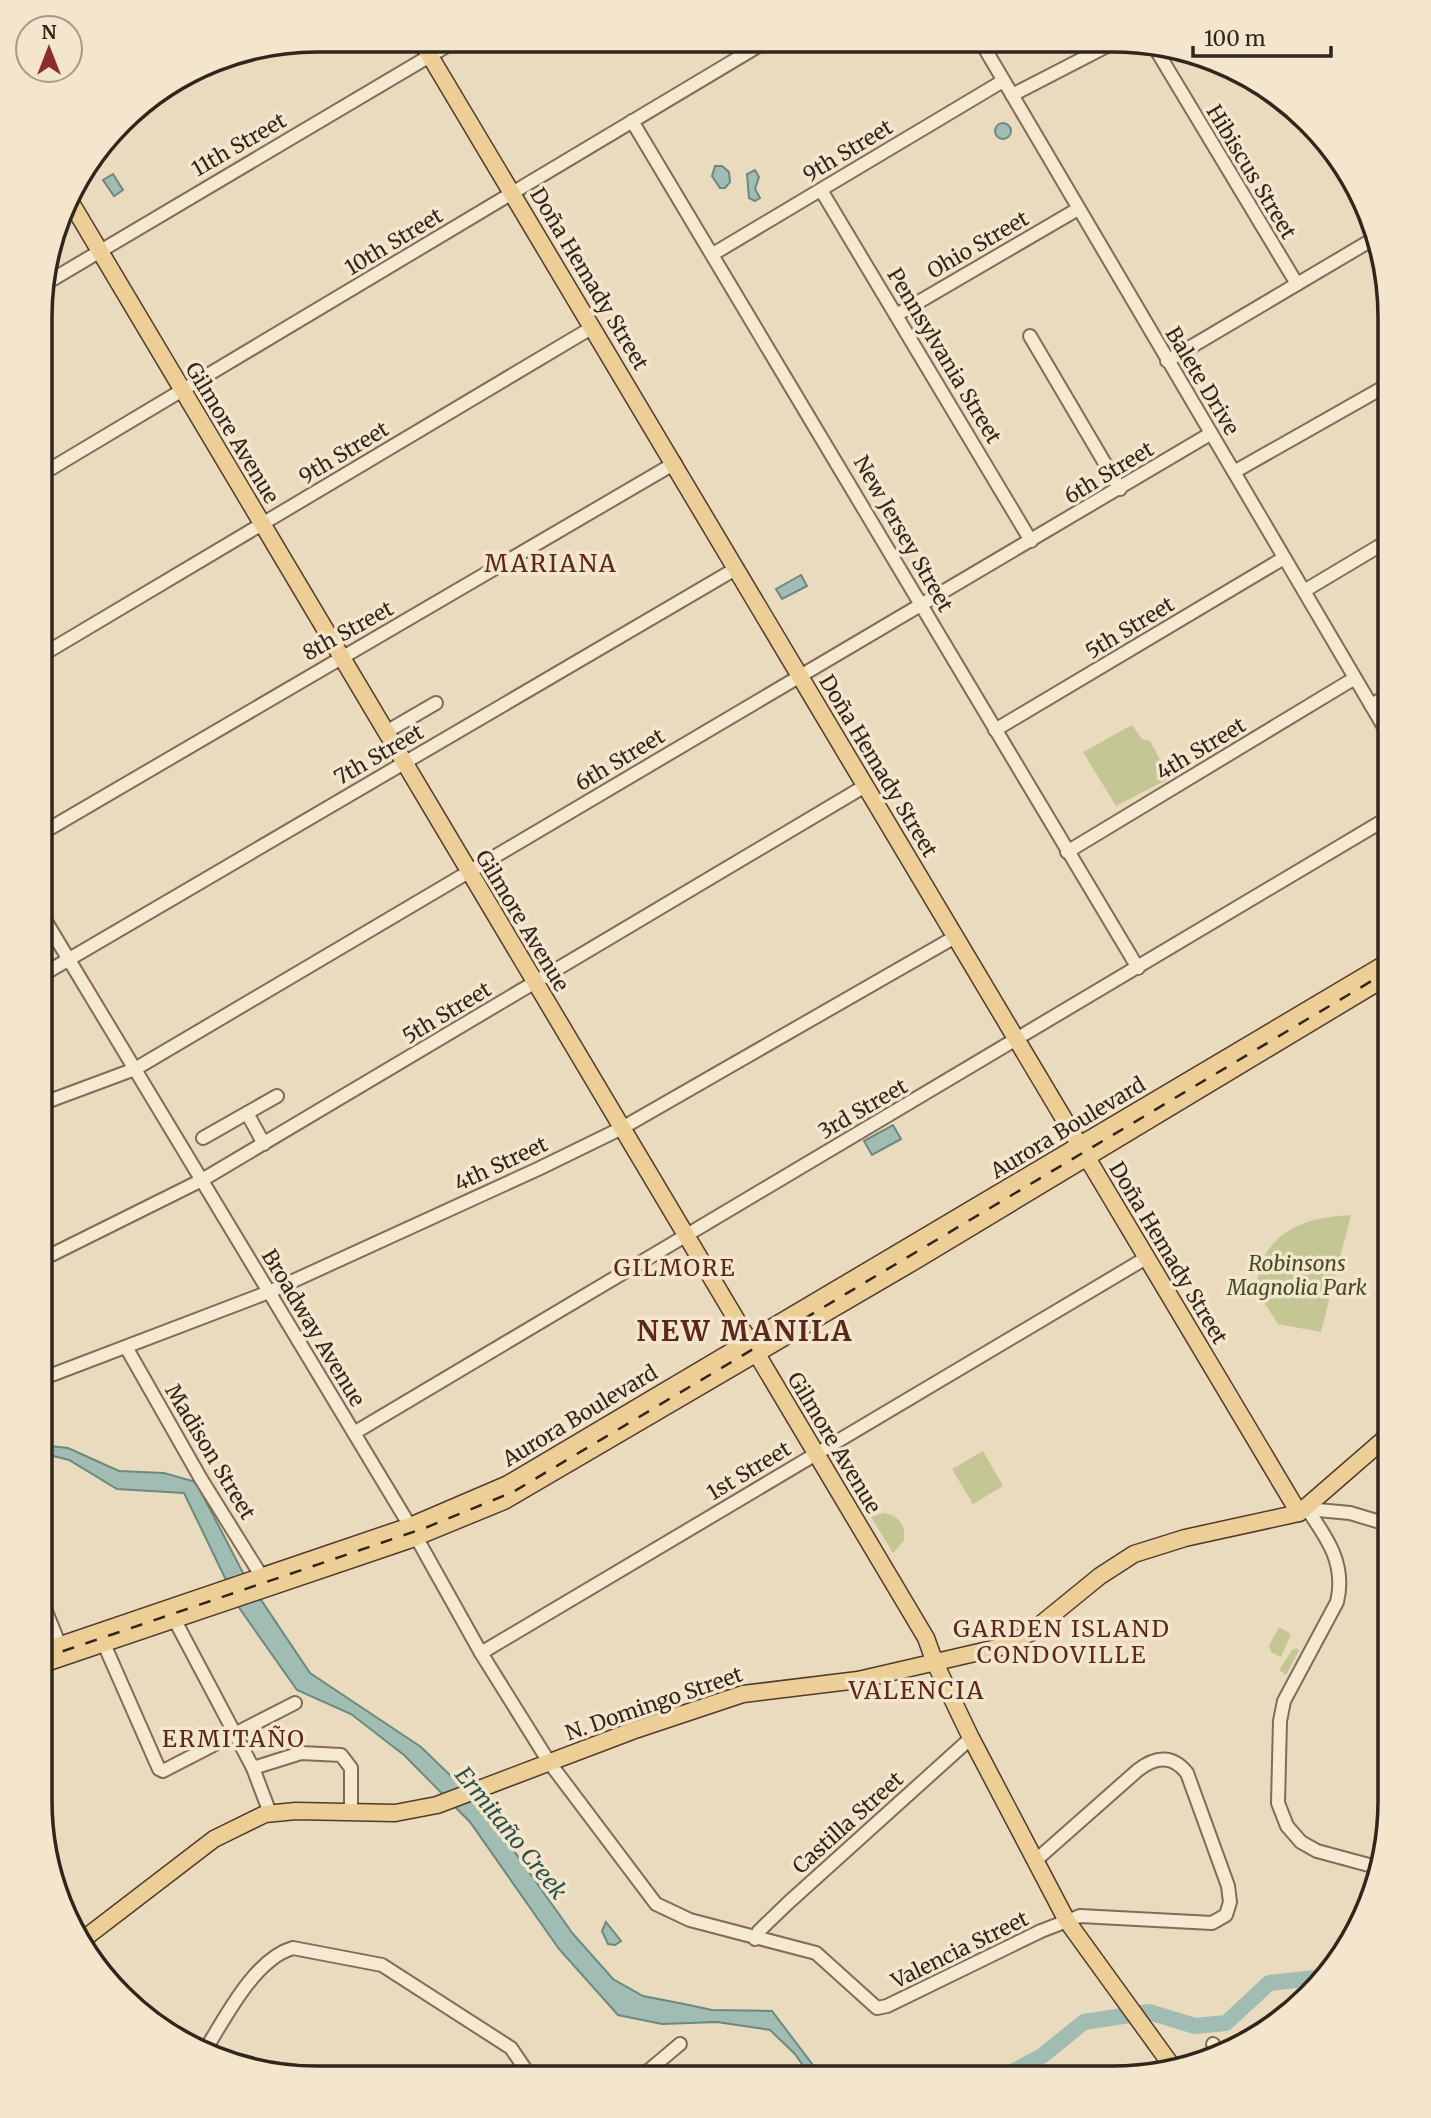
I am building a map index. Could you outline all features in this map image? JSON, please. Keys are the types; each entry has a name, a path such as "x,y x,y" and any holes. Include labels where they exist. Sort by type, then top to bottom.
{"main road":[{"name":"Doña Hemady Street","path":"428,52 1146,1258 1303,1511"},
{"name":"Gilmore Avenue","path":"75,210 926,1638 934,1663 971,1738 1067,1921 1167,2060"},
{"name":"Aurora Boulevard","path":"1084,1151 1378,969"},
{"name":"Aurora Boulevard","path":"52,1648 171,1614 413,1531 508,1483 752,1347 1084,1151 1378,982"},
{"name":"N. Domingo Street","path":"89,1935 214,1839 244,1821 270,1813 396,1813 437,1805 743,1693 858,1680 984,1653 1030,1633 1111,1568 1148,1549 1303,1511 1378,1445"},
{"name":"Aurora Boulevard","path":"52,1661 104,1644 171,1614"}],"street":[{"name":"11th Street","path":"56,277 435,52"},
{"name":"10th Street","path":"52,468 747,52"},
{"name":"Balete Drive","path":"987,52 1378,717"},
{"path":"1012,95 1096,52"},
{"name":"Hibiscus Street","path":"1161,57 1297,284"},
{"name":"9th Street","path":"713,254 1003,81"},
{"name":"New Jersey Street","path":"632,121 1138,968"},
{"name":"Pennsylvania Street","path":"821,190 898,314 1031,541"},
{"name":"Ohio Street","path":"898,314 1078,209"},
{"path":"1167,361 1367,243"},
{"name":"9th Street","path":"52,649 593,327"},
{"path":"1030,336 1121,489"},
{"path":"1234,472 1378,390"},
{"name":"6th Street","path":"52,1100 135,1069 1210,434"},
{"name":"8th Street","path":"52,827 340,656 675,463"},
{"path":"1304,591 1378,547"},
{"name":"5th Street","path":"995,730 1284,558"},
{"name":"7th Street","path":"52,969 737,568"},
{"name":"4th Street","path":"1067,852 1355,678"},
{"path":"1371,705 1378,701"},
{"path":"386,732 436,703"},
{"name":"5th Street","path":"52,1255 202,1180 865,786"},
{"name":"3rd Street","path":"354,1433 1378,824"},
{"name":"Broadway Avenue","path":"52,932 413,1531 481,1653 549,1762"},
{"name":"4th Street","path":"52,1375 269,1292 622,1128 955,937"},
{"path":"203,1138 278,1096"},
{"path":"247,1113 264,1144"},
{"name":"1st Street","path":"481,1653 1146,1258"},
{"name":"Madison Street","path":"126,1347 257,1583"},
{"path":"1303,1511 1350,1513 1378,1521"},
{"path":"1303,1511 1336,1555 1341,1586 1337,1602 1284,1701 1280,1721 1278,1803 1287,1826 1301,1842 1334,1857 1370,1866"},
{"path":"171,1614 253,1768 270,1813"},
{"path":"52,1626 60,1646"},
{"path":"104,1644 159,1769 163,1771 295,1703"},
{"name":"Castilla Street","path":"755,1939 759,1931 788,1903 971,1738"},
{"path":"253,1768 301,1753 341,1755 351,1768 351,1812"},
{"path":"1035,1861 1148,1762 1168,1758 1180,1764 1187,1773 1228,1886 1230,1902 1226,1915 1212,1923 1080,1916 1067,1921"},
{"name":"Valencia Street","path":"549,1762 656,1904 690,1920 816,1953 877,2008 887,2006 1067,1921"},
{"path":"210,2042 243,1990 283,1951 293,1948 382,1965 510,2048 523,2066"},
{"path":"654,2066 680,2044"}],"green space":[{"path":"1132,725 1142,739 1150,741 1170,778 1116,806 1083,752"},
{"name":"Robinsons Magnolia Park","path":"1351,1215 1321,1332 1278,1324 1255,1289 1264,1257 1281,1236 1291,1229 1314,1220"},
{"path":"983,1451 1003,1486 973,1504 952,1469"},
{"path":"883,1513 897,1519 904,1530 904,1541 893,1553 871,1517"},
{"path":"1279,1627 1291,1634 1281,1657 1271,1652 1269,1646"},
{"path":"1297,1648 1299,1651 1286,1675 1279,1670 1292,1650"}],"water":[{"path":"1003,123 1011,131 1003,139 995,131"},
{"path":"715,166 722,166 729,172 730,182 725,188 720,188 712,176"},
{"path":"755,170 759,177 755,189 760,198 755,201 749,198 747,174"},
{"path":"113,174 123,190 114,196 103,180"},
{"path":"801,575 807,586 782,599 776,589"},
{"path":"893,1125 901,1139 872,1155 864,1141"},
{"name":"Ermitaño Creek","path":"52,1446 68,1448 119,1471 164,1473 196,1482 243,1573 310,1673 421,1747 482,1806 573,1934 613,1979 643,1996 712,2010 772,2011 814,2066 803,2066 770,2030 717,2022 662,2024 618,2015 559,1949 470,1822 404,1755 351,1714 297,1690 240,1609 184,1493 117,1489 69,1460 52,1456"},
{"path":"606,1922 621,1941 615,1945 608,1944 602,1931"}],"waterway":[{"path":"1023,2066 1042,2056 1084,2022 1149,2012 1195,2026 1226,2023 1269,1983 1310,1979"}],"railway":[{"path":"52,1655 425,1528 513,1492 1378,977"}],"district":[{"name":"MARIANA","path":"551,564"},
{"name":"GILMORE","path":"675,1268"},
{"name":"NEW MANILA","path":"745,1331"},
{"name":"GARDEN ISLAND CONDOVILLE","path":"1062,1642"},
{"name":"VALENCIA","path":"917,1691"},
{"name":"ERMITAÑO","path":"234,1739"}]}
